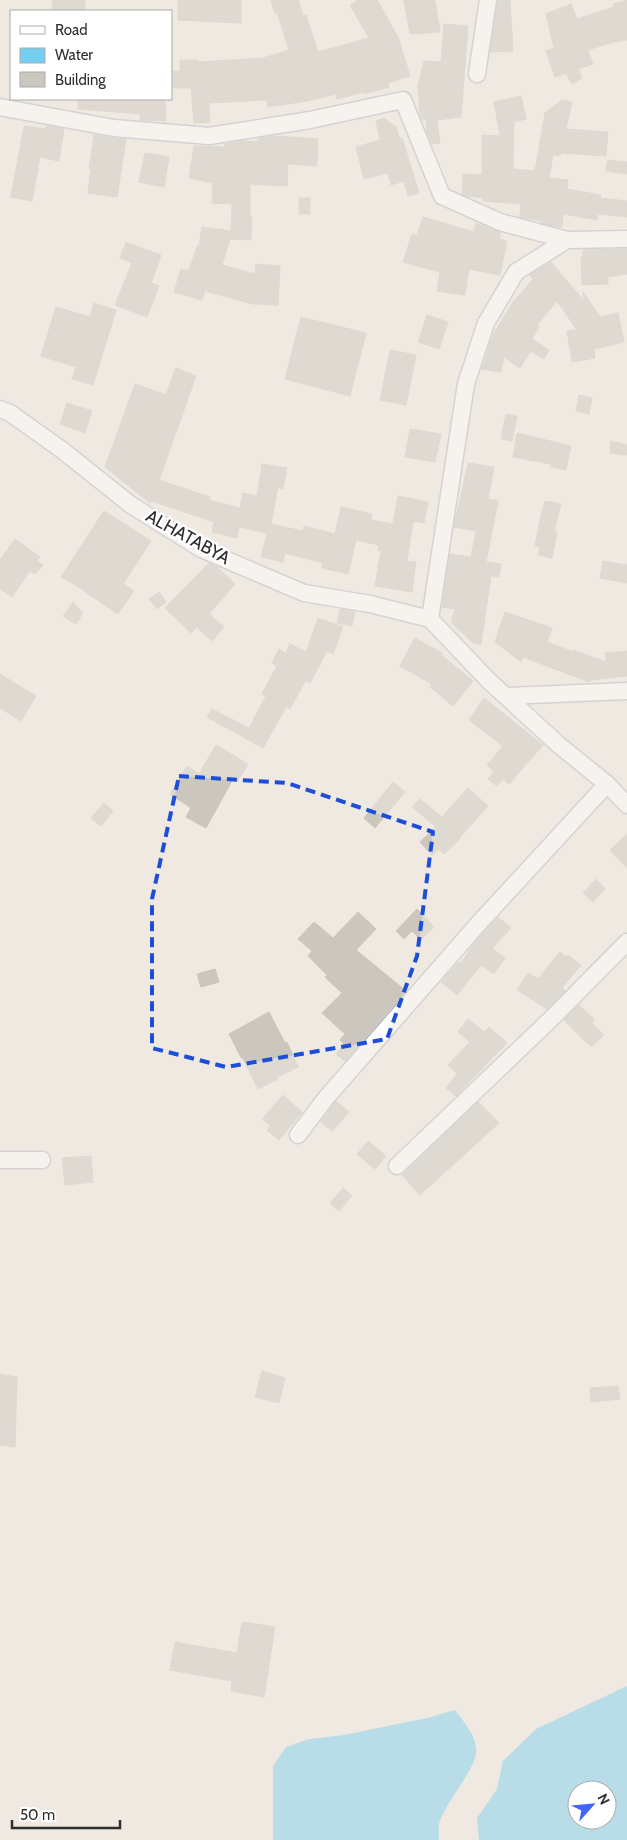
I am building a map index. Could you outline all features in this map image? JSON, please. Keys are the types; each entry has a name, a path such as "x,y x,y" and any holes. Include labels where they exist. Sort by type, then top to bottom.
{"street":[{"path":"477,74 488,0"},
{"path":"0,108 114,128 209,136 310,120 403,100 442,196 500,222 566,240 627,239"},
{"path":"566,240 516,272 486,323 466,384 430,619 489,681 560,746 607,784 627,805"},
{"name":"ALHATABYA","path":"0,409 10,413 62,450 131,505 201,549 304,593 370,604 430,619"},
{"path":"506,696 627,691"},
{"path":"298,1135 326,1098 479,923 607,784"},
{"path":"397,1166 551,1019 627,942"},
{"path":"0,1160 42,1160"}],"highlighted area":[{"path":"179,776 287,783 433,832 417,956 387,1039 226,1067 152,1048 152,899"}],"water":[{"path":"627,1686 627,1840 479,1840 477,1818 497,1789 503,1761 536,1729"},
{"path":"455,1710 473,1738 476,1756 442,1815 439,1826 439,1840 273,1840 273,1766 286,1747 309,1739 344,1735 427,1718"}],"building":[{"path":"53,0 85,0 85,10 52,10"},
{"path":"178,0 241,0 241,23 178,20"},
{"path":"271,0 298,0 303,16 306,15 318,52 369,38 350,5 358,0 377,0 398,37 410,76 388,83 389,87 337,99 336,94 268,107 267,100 209,103 210,122 194,123 191,88 172,88 172,71 180,71 180,60 198,60 198,62 263,58 289,50 277,12 275,13"},
{"path":"404,0 435,0 440,32 410,34"},
{"path":"498,0 510,0 513,51 490,52"},
{"path":"627,0 627,40 613,42 588,50 593,64 578,69 582,78 572,84 566,73 555,77 546,51 554,48 546,14 571,4 577,19 614,7 613,4"},
{"path":"444,24 468,26 461,117 437,120 440,143 432,144 427,133 426,119 422,119 420,115 418,86 424,61 441,62"},
{"path":"521,96 526,119 514,122 513,169 535,171 545,113 562,100 572,102 566,129 608,132 606,156 561,153 560,156 553,155 549,178 568,180 567,189 601,195 600,198 627,201 627,217 598,214 597,220 563,214 562,227 553,226 541,223 542,221 520,217 521,204 483,201 483,198 462,194 463,174 482,175 482,135 500,136 494,102"},
{"path":"79,100 165,100 166,121 140,120 140,114 78,109"},
{"path":"384,118 396,127 399,138 402,138 419,193 408,196 404,181 391,185 388,173 364,179 356,147 380,140 376,121"},
{"path":"24,126 45,129 46,126 64,129 59,161 40,157 32,201 11,197"},
{"path":"94,135 126,139 117,197 88,193"},
{"path":"275,136 318,139 317,166 288,164 287,186 250,184 251,240 231,239 231,235 222,265 255,274 256,264 280,266 278,305 253,304 205,291 202,300 174,292 181,269 189,271 197,246 199,247 202,227 231,231 232,204 212,203 213,183 189,178 194,146 225,147 225,144 244,141 258,142 258,138"},
{"path":"145,153 169,157 164,187 139,182"},
{"path":"608,160 627,162 627,174 606,171"},
{"path":"299,198 310,198 310,214 299,214"},
{"path":"423,217 474,232 476,223 501,233 499,239 507,241 500,275 469,269 465,295 437,291 440,272 403,262 412,234 417,236"},
{"path":"126,242 161,255 151,283 159,286 147,317 115,305 132,263 120,258"},
{"path":"627,249 627,274 608,277 608,284 582,285 581,258 583,257 583,250"},
{"path":"551,262 584,301 583,292 600,317 618,313 624,342 594,349 595,358 572,362 567,331 577,330 557,301 536,326 539,327 532,339 549,350 544,359 531,351 520,368 504,357 501,372 482,369 493,335 513,302 533,279 530,275"},
{"path":"94,303 116,310 93,385 72,379 76,367 41,356 56,307 90,317"},
{"path":"427,315 448,322 439,349 418,342"},
{"path":"301,317 366,333 350,396 285,379"},
{"path":"390,350 416,355 406,405 380,400"},
{"path":"176,368 196,376 159,480 210,497 209,500 240,508 243,493 257,496 262,464 287,468 283,489 278,487 271,524 303,531 304,526 335,534 341,507 372,514 371,520 393,524 398,496 428,502 424,523 413,521 407,561 416,562 412,592 375,586 381,551 378,551 379,545 356,540 348,574 322,568 323,563 285,553 283,562 261,557 267,533 239,527 237,538 212,532 214,522 151,501 150,503 105,467 135,384 166,395"},
{"path":"579,395 592,398 589,414 576,411"},
{"path":"67,403 92,411 85,433 60,424"},
{"path":"506,414 517,416 512,441 501,439"},
{"path":"410,429 441,434 435,462 405,457"},
{"path":"517,433 571,446 566,470 551,467 551,464 513,457"},
{"path":"611,441 627,445 627,455 610,453"},
{"path":"468,463 494,467 488,499 498,501 486,562 501,564 499,577 491,576 481,644 473,643 451,622 455,609 442,607 450,554 471,557 476,531 454,527"},
{"path":"545,501 561,504 554,532 557,532 552,558 538,555 540,547 535,546"},
{"path":"104,511 151,541 123,584 134,591 118,614 61,577"},
{"path":"15,539 40,557 37,561 43,565 35,574 30,571 12,597 0,589 0,560"},
{"path":"603,561 627,565 627,583 600,578"},
{"path":"209,563 217,567 235,584 209,614 224,627 212,641 197,627 191,633 165,608"},
{"path":"159,592 166,602 157,609 149,599"},
{"path":"73,602 83,613 76,624 63,616"},
{"path":"340,609 355,612 352,626 337,623"},
{"path":"505,612 552,628 547,642 573,652 574,650 606,662 605,653 627,651 627,676 590,680 589,682 523,657 521,662 495,642"},
{"path":"318,618 343,627 333,654 327,651 310,683 305,681 290,709 286,707 263,748 207,717 212,709 249,728 266,696 262,694 277,666 272,663 279,649 286,653 290,644 306,652"},
{"path":"415,638 442,653 441,655 473,681 453,706 430,687 432,684 400,666"},
{"path":"0,674 36,696 21,721 0,708"},
{"path":"484,698 543,745 509,784 503,779 497,786 488,779 494,772 487,765 503,746 469,720"},
{"path":"216,745 248,764 237,782 233,779 206,828 186,817 191,808 170,794 187,766 199,774"},
{"path":"393,782 405,792 375,828 364,818"},
{"path":"468,788 488,806 460,839 444,854 439,849 432,855 420,842 436,827 412,807 420,799 442,817"},
{"path":"104,803 113,811 101,826 91,818"},
{"path":"627,834 627,868 610,850"},
{"path":"596,879 605,889 593,902 583,893"},
{"path":"417,909 434,927 421,940 412,931 404,939 396,931"},
{"path":"358,912 376,929 356,950 406,991 345,1061 336,1054 344,1044 340,1040 345,1034 322,1013 342,993 325,977 327,975 308,956 312,951 298,939 314,922 333,938"},
{"path":"498,917 511,928 492,948 505,958 494,974 481,965 457,995 441,982 459,962 461,963 473,945"},
{"path":"560,952 566,957 568,955 581,965 562,988 565,991 547,1009 517,990 528,973 538,979"},
{"path":"215,969 219,982 201,987 197,974"},
{"path":"579,1005 595,1020 592,1023 604,1035 591,1047 564,1020"},
{"path":"269,1012 285,1043 287,1042 298,1067 258,1089 229,1034"},
{"path":"468,1019 484,1032 489,1027 507,1043 456,1096 446,1088 457,1074 448,1065 470,1042 458,1032"},
{"path":"283,1095 302,1112 279,1140 267,1130 271,1126 262,1119"},
{"path":"336,1101 349,1112 332,1131 321,1122"},
{"path":"478,1102 499,1123 420,1195 402,1175"},
{"path":"368,1141 386,1156 375,1169 357,1154"},
{"path":"91,1156 93,1182 65,1185 62,1158"},
{"path":"343,1188 352,1196 339,1211 330,1203"},
{"path":"262,1371 285,1378 279,1403 255,1397"},
{"path":"0,1374 17,1377 15,1447 0,1445"},
{"path":"618,1386 620,1399 591,1402 590,1388"},
{"path":"242,1622 275,1627 264,1697 231,1691 232,1681 170,1670 175,1642 237,1653"}]}
